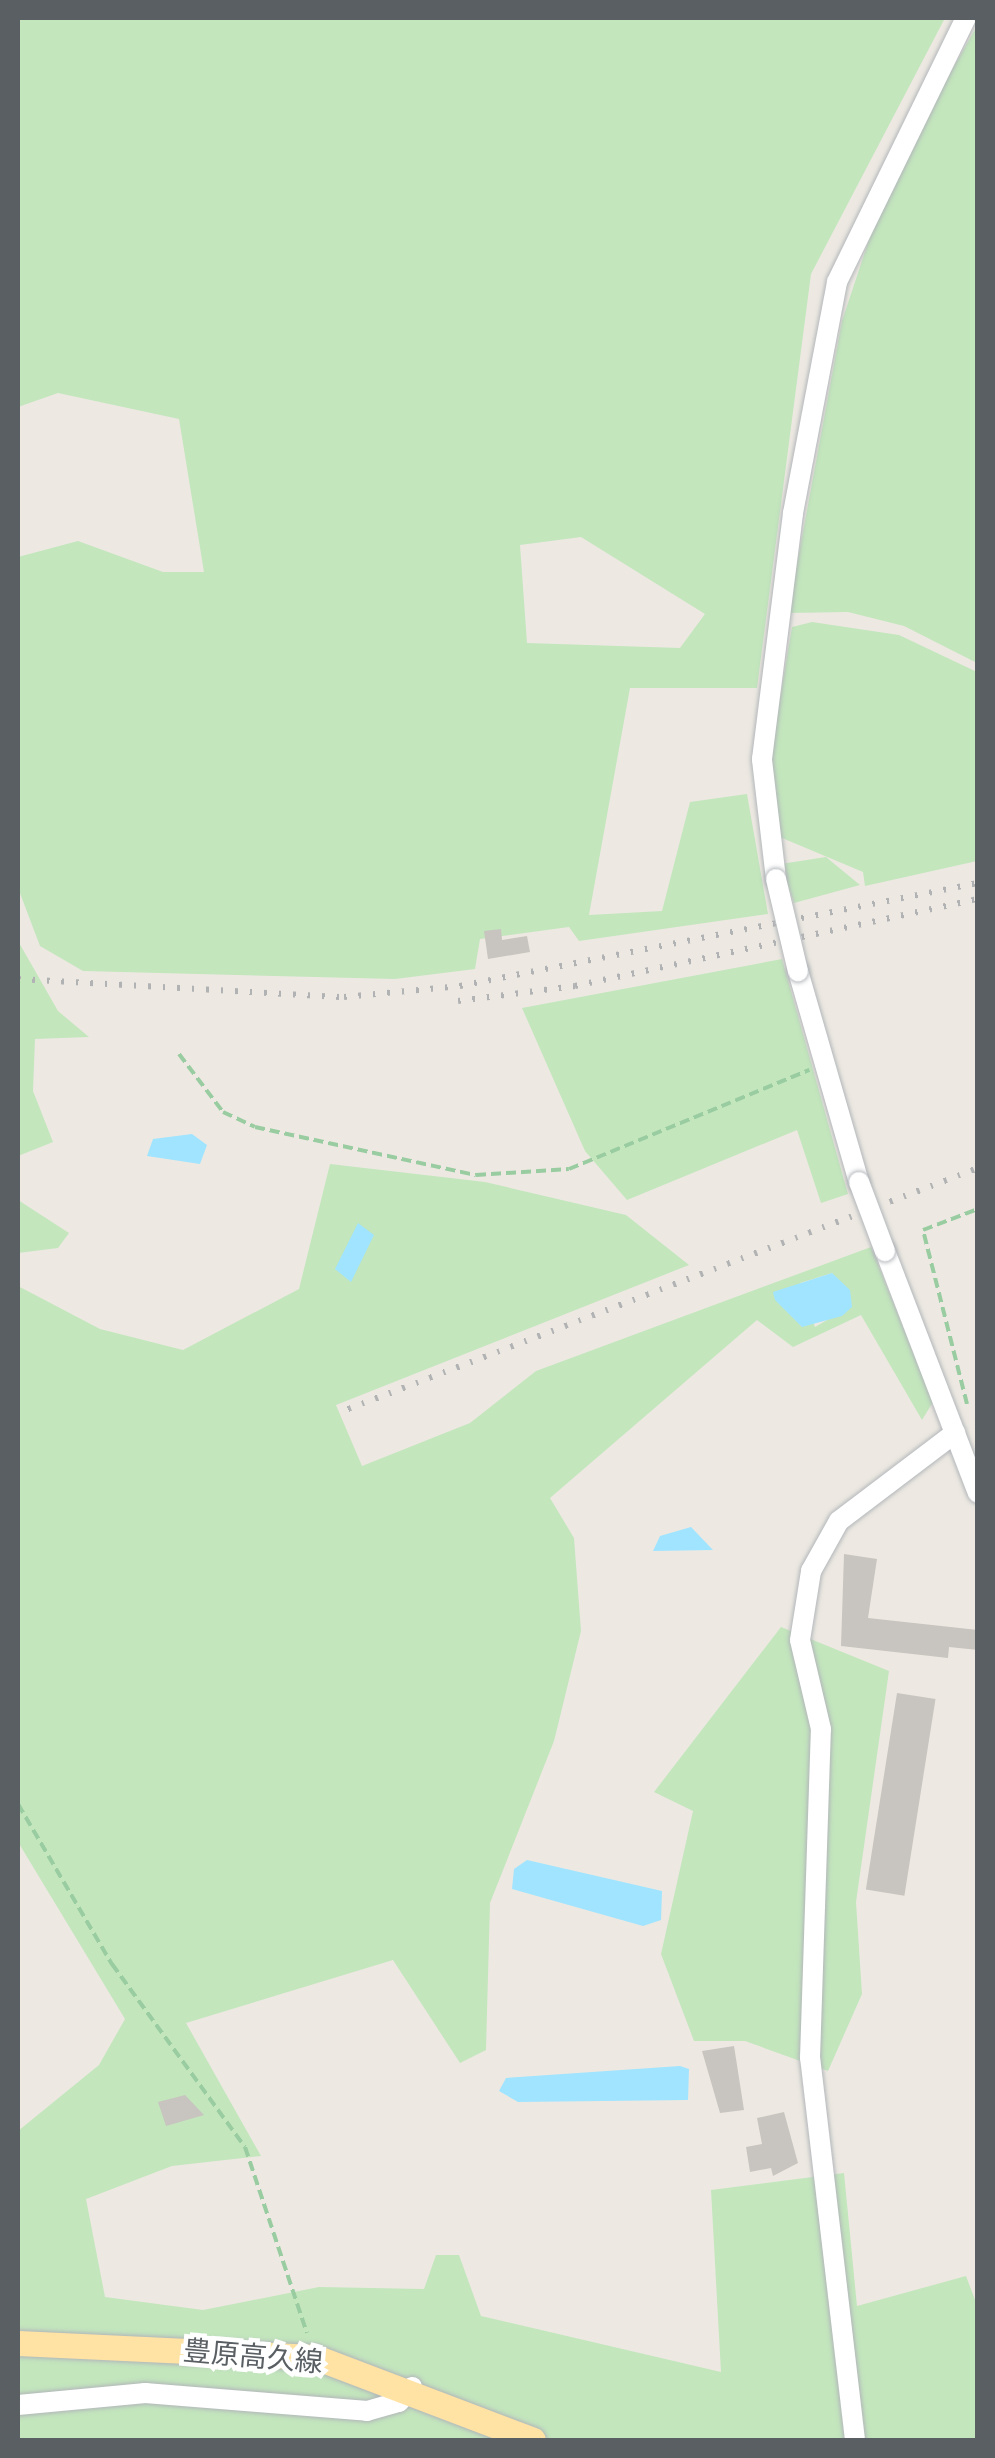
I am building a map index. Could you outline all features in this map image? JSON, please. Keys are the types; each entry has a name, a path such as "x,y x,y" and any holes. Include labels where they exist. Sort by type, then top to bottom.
{"main road":[{"name":"豊原高久線","path":"18,2343 314,2357 412,2388 533,2440"}],"street":[{"path":"966,18 837,282 793,514 762,759 776,880 818,1066 978,1494"},
{"path":"855,2440 810,2058 820,1729 800,1640 811,1571 830,1532 955,1433"},
{"path":"18,2405 145,2393 367,2411 400,2402 412,2388"}],"path":[{"path":"179,1054 223,1112 254,1127 476,1175 569,1169 818,1066"},
{"path":"968,1411 923,1230 978,1209"},
{"path":"18,1804 112,1964 245,2147 314,2357"}],"green space":[{"path":"18,18 945,18 811,274 757,688 630,688 589,915 662,911 690,802 747,794 768,914 579,941 569,927 480,939 475,969 395,979 83,971 40,946 18,888 18,557 78,541 163,572 204,572 179,419 58,393 18,407","holes":["581,537 705,614 680,648 527,643 520,545"]},
{"path":"977,26 977,663 904,626 848,612 788,613 842,321 889,180"},
{"path":"812,622 899,635 977,672 977,861 865,886 863,872 775,835 766,783 792,627"},
{"path":"826,857 860,885 794,903 781,864"},
{"path":"18,941 58,1011 89,1037 35,1039 33,1091 53,1142 18,1156"},
{"path":"782,959 848,1194 821,1203 797,1130 627,1200 585,1151 522,1008"},
{"path":"330,1164 485,1182 626,1215 689,1265 336,1405 362,1466 470,1423 536,1371 871,1247 933,1402 922,1420 861,1315 793,1347 757,1320 550,1498 574,1538 581,1631 554,1741 490,1903 486,2050 460,2063 393,1960 186,2023 261,2156 172,2166 86,2199 105,2297 203,2310 319,2287 424,2289 436,2255 459,2255 481,2316 721,2372 711,2190 844,2173 857,2306 966,2276 977,2305 977,2440 18,2440 18,2131 99,2065 125,2019 18,1842 18,1286 100,1329 183,1350 299,1289","holes":["832,1273 852,1306 815,1327 800,1283"]},
{"path":"18,1200 69,1233 58,1248 18,1253"},
{"path":"781,1627 889,1671 856,1902 862,1994 828,2071 745,2041 694,2041 661,1954 693,1811 654,1792"}],"water":[{"path":"192,1134 207,1145 200,1164 147,1156 153,1139"},
{"path":"358,1223 374,1235 351,1282 335,1269"},
{"path":"832,1273 850,1290 852,1307 842,1316 802,1327 775,1300 773,1292"},
{"path":"691,1527 713,1550 653,1551 660,1536"},
{"path":"527,1860 662,1891 661,1920 643,1926 512,1889 514,1869"},
{"path":"680,2066 689,2069 688,2100 518,2102 499,2091 506,2078"}],"building":[{"path":"501,929 502,940 527,936 530,952 488,959 484,931"},
{"path":"844,1554 877,1559 868,1618 978,1630 978,1650 949,1647 948,1658 841,1646"},
{"path":"897,1693 936,1699 904,1896 866,1890"},
{"path":"734,2046 744,2110 720,2113 702,2051"},
{"path":"185,2095 204,2115 166,2126 158,2102"},
{"path":"784,2112 798,2163 773,2176 771,2168 750,2172 746,2147 762,2144 757,2118"}],"railway":[{"path":"18,979 344,997 460,986 978,883"},
{"path":"458,1001 575,986 978,899"},
{"path":"348,1409 978,1168"}]}
